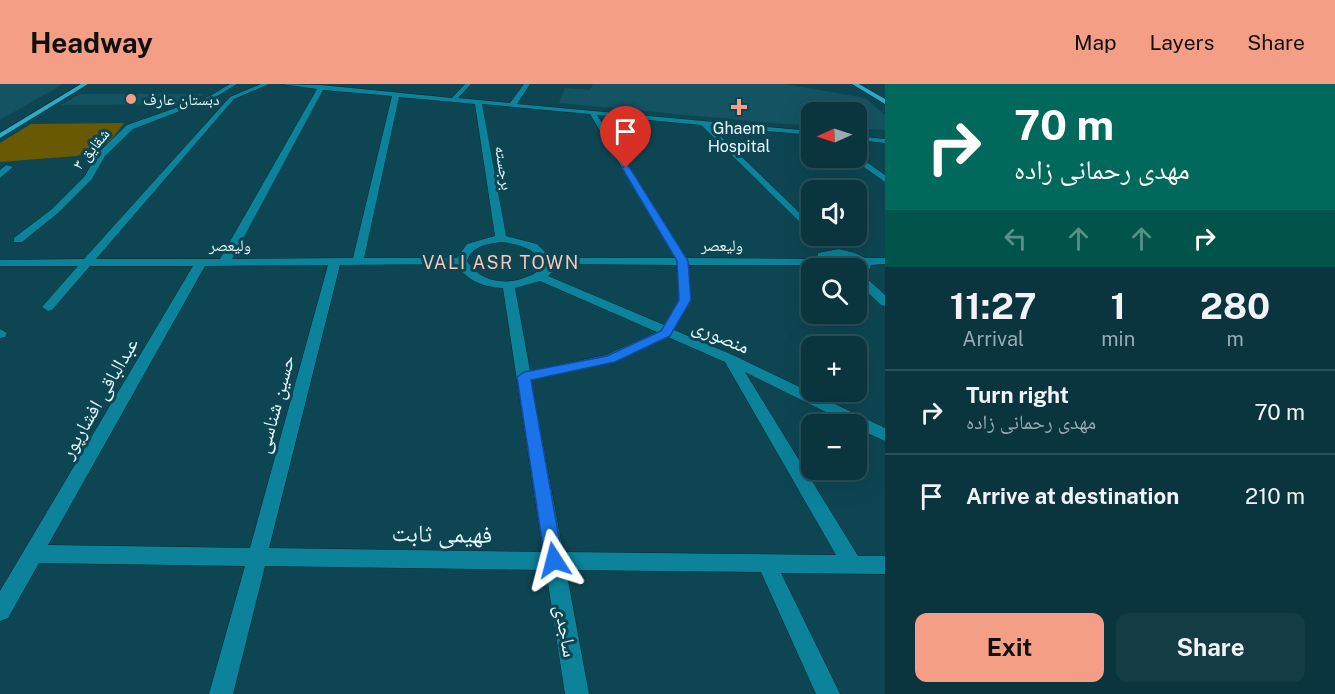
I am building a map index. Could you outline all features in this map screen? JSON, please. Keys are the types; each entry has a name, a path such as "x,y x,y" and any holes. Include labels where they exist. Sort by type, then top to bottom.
{"main road":[{"path":"0,128 75,84"},
{"path":"0,136 85,84"},
{"path":"855,84 885,102"}],"street":[{"name":"شقایق ۳","path":"18,240 55,211 89,177 101,155 130,127 212,97 234,84"},
{"path":"48,307 85,262 232,98 266,84"},
{"path":"284,84 801,132"},
{"path":"357,90 371,84"},
{"path":"454,99 468,84"},
{"path":"513,104 526,84"},
{"path":"224,262 321,87"},
{"path":"358,261 396,94"},
{"name":"برجسته","path":"478,101 501,239"},
{"path":"524,377 610,359 666,333 685,300 683,261 591,111"},
{"path":"701,121 801,220"},
{"path":"867,139 885,141"},
{"path":"0,166 9,167 0,175"},
{"path":"867,166 885,179"},
{"path":"501,239 537,248 548,261 548,266 540,277 521,284 508,285 481,280 463,268 460,261 468,248 488,240 501,239"},
{"path":"826,246 832,252"},
{"path":"823,258 822,255 832,252 849,255 851,258"},
{"name":"حسین شناسی","path":"221,694 334,261"},
{"name":"ولیعصر","path":"0,263 460,261"},
{"name":"ولیعصر","path":"548,261 801,262"},
{"path":"867,266 885,261"},
{"name":"عبدالباقی افشارپور","path":"0,610 201,262"},
{"name":"منصوری","path":"540,277 730,359 885,435"},
{"path":"867,280 885,302"},
{"name":"ساجدی","path":"508,285 577,694"},
{"path":"730,359 852,564"},
{"name":"فهیمی ثابت","path":"34,554 885,565"},
{"path":"767,564 828,694"}],"shaded area":[{"path":"0,84 63,84 0,120"},
{"name":"Ghaem Hospital","path":"593,84 785,84 865,98 885,115 885,130 867,129 867,102 801,102 801,125 559,103 565,88 590,90"},
{"name":"دبستان عارف","path":"80,94 205,94 179,104 61,105"},
{"path":"124,123 108,144 77,156 0,162 0,143 31,124"}],"place":[{"name":"دبستان عارف","path":"131,99"},
{"name":"Ghaem Hospital","path":"739,107"}],"district":[{"name":"VALI ASR TOWN","path":"501,262"}],"route":[{"path":"554,560 524,377 610,359 666,333 685,300 683,261 626,168"}]}
